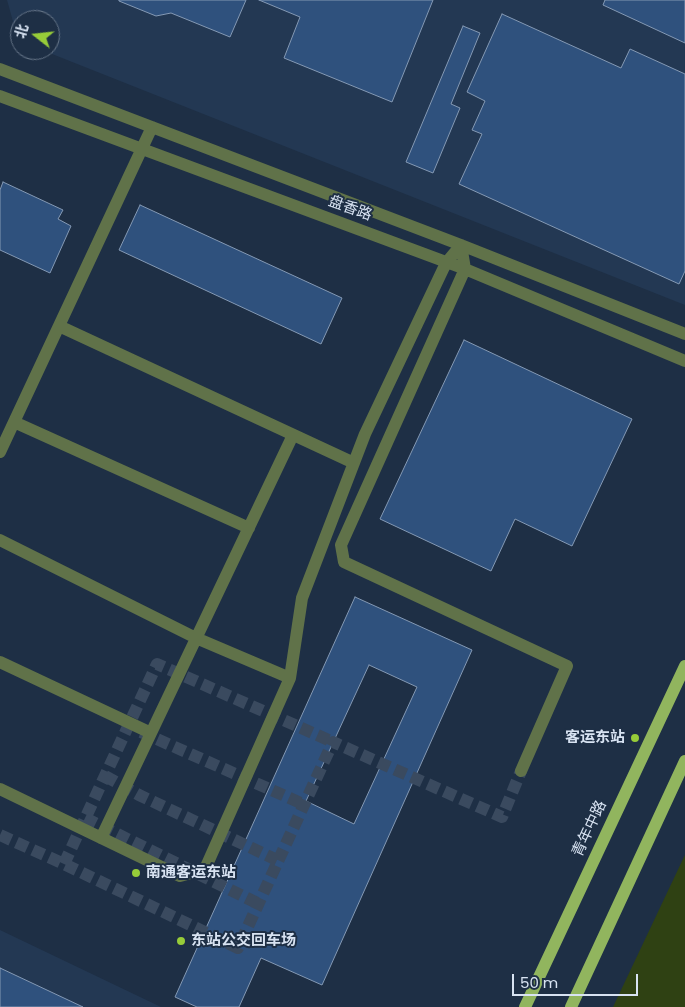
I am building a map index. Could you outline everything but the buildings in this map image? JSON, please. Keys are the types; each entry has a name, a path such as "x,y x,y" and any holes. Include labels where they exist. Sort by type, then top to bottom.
{"main road":[{"name":"青年中路","path":"525,1007 685,666"},
{"path":"570,1007 685,761"}],"street":[{"name":"盘香路","path":"0,69 461,245 685,334"},
{"name":"盘香路","path":"0,96 465,269 685,362"},
{"path":"0,452 152,127"},
{"path":"0,789 180,876 205,869 290,678 302,598 365,434 446,263 461,245"},
{"path":"461,245 465,269 341,545 344,562 567,666 521,771"},
{"path":"59,326 354,463"},
{"path":"14,422 249,528"},
{"path":"101,838 293,435"},
{"path":"0,540 196,638 290,678"},
{"path":"0,662 151,733"}],"shaded area":[{"path":"7,0 685,0 685,305 60,57 60,10 10,11"},
{"path":"0,930 161,1007 0,1007"}],"green space":[{"path":"685,855 685,1007 613,1007 683,859"}],"tunnel":[{"path":"64,864 157,664 333,742"},
{"path":"141,732 303,804"},
{"path":"0,835 238,948 333,742 502,817 521,771"},
{"path":"105,776 139,795 277,860"},
{"path":"85,818 257,903"}],"place":[{"name":"客运东站","path":"635,738"},
{"name":"南通客运东站","path":"136,873"},
{"name":"东站公交回车场","path":"181,941"}]}
